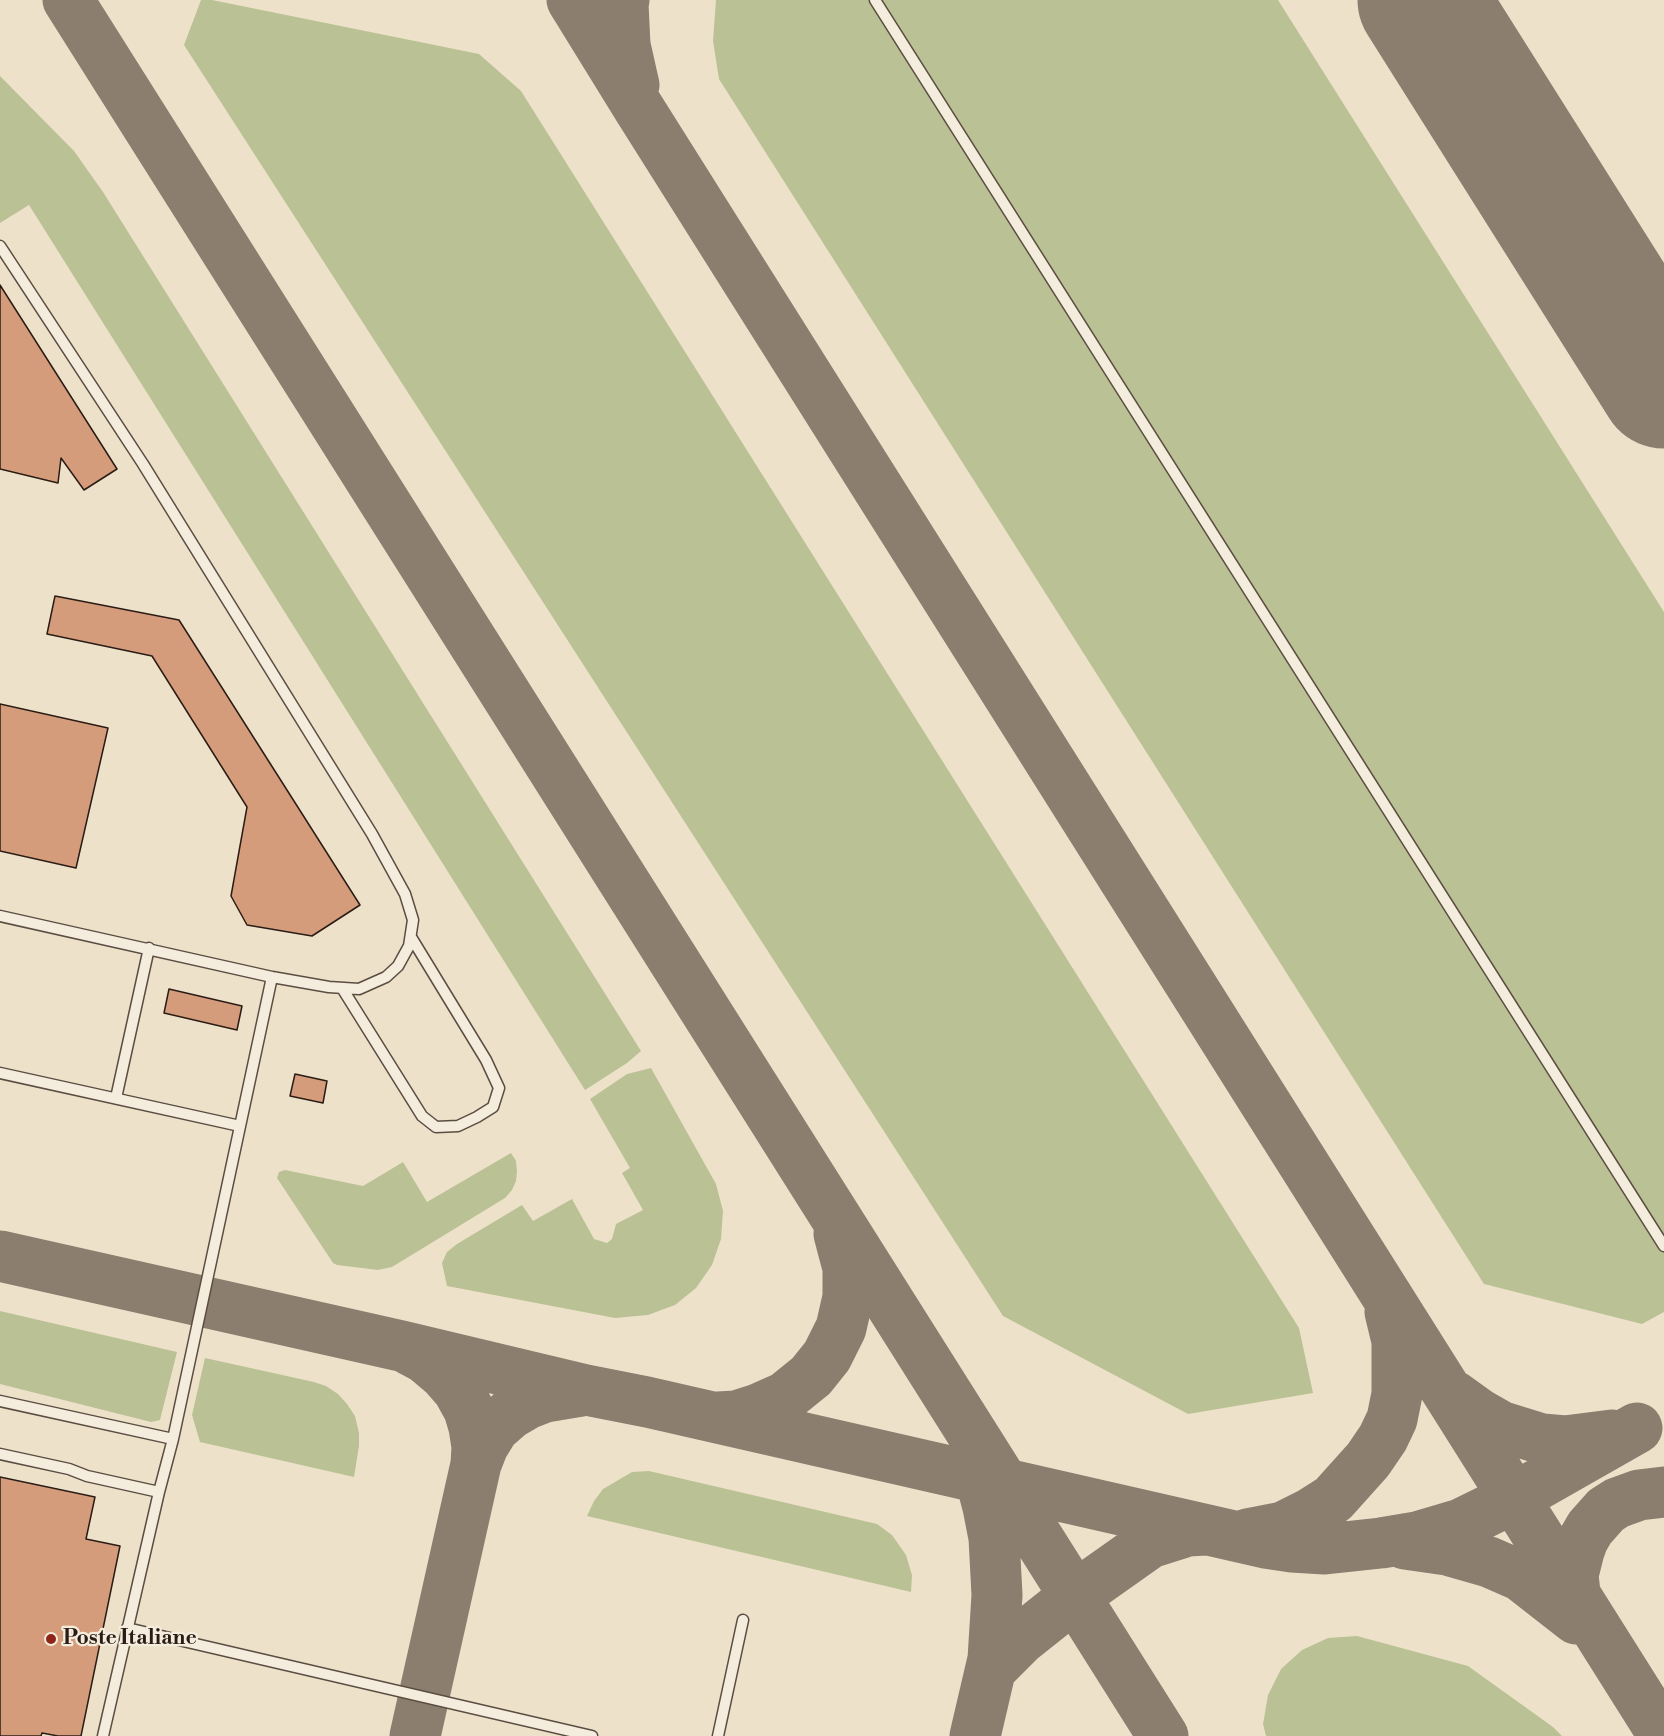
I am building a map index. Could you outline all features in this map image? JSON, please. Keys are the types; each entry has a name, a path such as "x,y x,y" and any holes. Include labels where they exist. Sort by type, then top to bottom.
{"lane":[{"path":"875,0 1664,1246"},
{"path":"0,246 143,464 372,834 405,894 412,920 410,946 398,966 386,977 358,989 329,987 272,977 0,916"},
{"path":"342,988 422,1116 436,1128 458,1126 493,1107 498,1088 486,1060 411,938"},
{"path":"116,1098 149,948"},
{"path":"103,1736 173,1439 272,977"},
{"path":"0,1074 240,1126"},
{"path":"0,1401 173,1439"},
{"path":"0,1454 159,1492"},
{"path":"717,1736 743,1620"},
{"path":"128,1628 592,1736"}],"green space":[{"path":"201,0 212,0 479,54 521,91 1299,1328 1313,1393 1188,1414 1003,1316 184,45"},
{"path":"716,0 1278,0 1664,612 1664,1312 1642,1324 1484,1284 719,79 713,41"},
{"path":"0,76 74,151 103,192 641,1051 627,1063 585,1090 29,205 0,223"},
{"path":"651,1068 716,1184 723,1211 721,1239 712,1265 696,1288 675,1305 648,1315 615,1318 447,1286 442,1263 447,1252 522,1205 533,1221 572,1199 594,1239 607,1243 612,1239 616,1224 643,1210 622,1173 630,1168 590,1099 627,1074"},
{"path":"511,1153 516,1161 516,1181 505,1198 392,1267 378,1270 333,1263 277,1178 279,1172 285,1170 363,1186 403,1162 427,1202"},
{"path":"0,1311 177,1352 160,1420 151,1422 0,1384"},
{"path":"205,1358 314,1382 338,1394 355,1416 359,1433 354,1477 200,1442 192,1415"},
{"path":"649,1471 877,1524 892,1535 906,1555 912,1575 911,1592 587,1516 603,1489 632,1472"},
{"path":"1357,1636 1468,1666 1553,1727 1562,1736 1266,1736 1263,1724 1268,1695 1281,1669 1302,1650 1328,1638"}],"building":[{"path":"0,285 117,469 84,490 61,458 58,483 0,469"},
{"path":"55,596 179,620 360,905 312,936 247,925 231,896 247,807 152,656 47,634"},
{"path":"0,704 108,728 76,868 0,851"},
{"path":"169,989 242,1006 237,1030 164,1013"},
{"path":"295,1074 327,1081 323,1103 290,1096"},
{"name":"Poste Italiane","path":"0,1477 95,1497 86,1539 120,1546 81,1736 42,1733 41,1736 0,1736"}],"taxiway":[{"path":"68,0 1163,1736"},
{"path":"572,0 1664,1736"},
{"path":"624,0 625,45 634,85"},
{"path":"718,1417 736,1416 785,1397 811,1376 827,1356 841,1328 848,1297 848,1268 839,1234"},
{"path":"0,1256 1265,1543 1292,1547 1325,1549 1381,1543 1417,1537 1461,1524 1514,1498 1637,1428"},
{"path":"1247,1534 1283,1527 1333,1499 1368,1460 1383,1438 1392,1419 1397,1394 1397,1341 1390,1312"},
{"path":"410,1350 425,1358 458,1390 469,1410 477,1447 476,1464 415,1736"},
{"path":"476,1464 494,1428 510,1414 545,1397 581,1391"},
{"path":"1454,1396 1500,1426 1542,1439 1565,1441 1612,1435"},
{"path":"975,1736 993,1659 997,1595 994,1538 977,1465"},
{"path":"1578,1601 1573,1575 1579,1551 1590,1528 1606,1510 1617,1503 1639,1495 1664,1492"},
{"path":"991,1669 1021,1639 1075,1596 1150,1543 1188,1531 1205,1530"},
{"path":"1405,1544 1447,1550 1489,1562 1521,1576 1576,1619"}],"runway":[{"path":"1422,0 1664,384"}],"place":[{"name":"Poste Italiane","path":"51,1639"}]}
